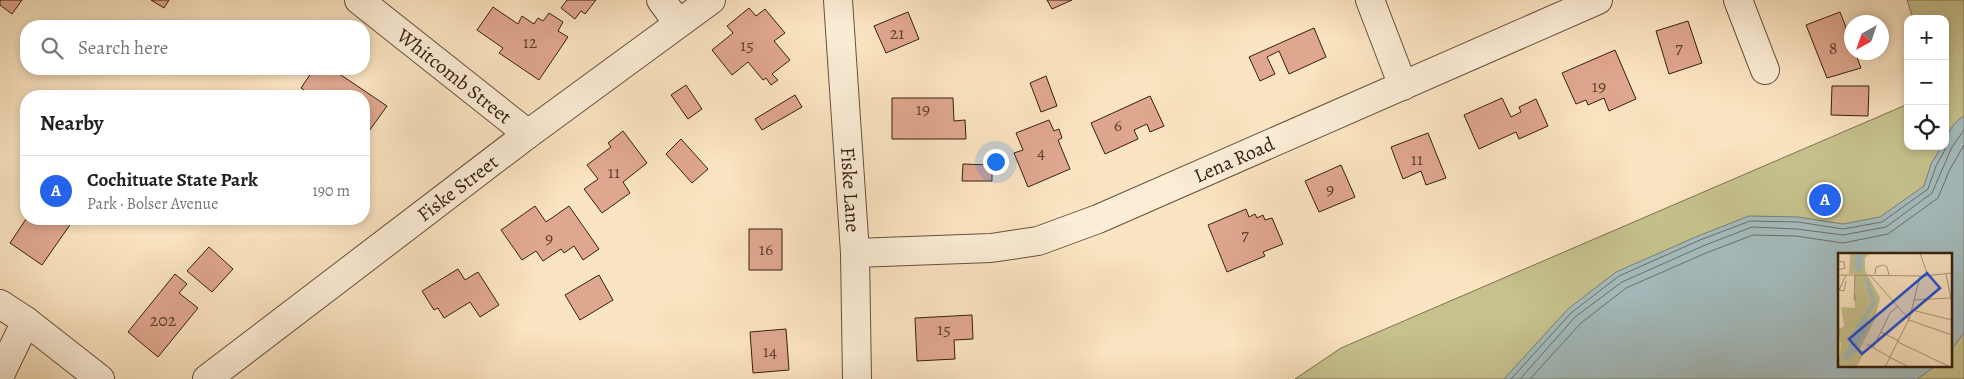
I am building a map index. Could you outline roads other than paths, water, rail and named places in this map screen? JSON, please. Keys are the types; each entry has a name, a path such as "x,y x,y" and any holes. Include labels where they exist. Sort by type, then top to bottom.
{"street":[{"name":"Whitcomb Street","path":"359,0 528,134"},
{"path":"661,0 678,23"},
{"name":"Fiske Street","path":"207,379 528,134 711,0"},
{"name":"Fiske Lane","path":"838,0 855,253 857,379"},
{"path":"1370,0 1403,86"},
{"name":"Lena Road","path":"855,253 991,248 1038,241 1098,219 1598,0"},
{"path":"1738,0 1765,70"},
{"path":"0,304 100,379"},
{"path":"0,375 26,322"}],"water":[{"path":"1964,116 1964,333 1952,348 1952,253 1838,253 1838,366 1936,366 1917,379 1504,379 1568,309 1616,272 1698,236 1749,216 1798,217 1843,224 1880,217 1924,186 1931,164 1940,150 1949,150 1949,132"}],"place":[{"name":"Cochituate State Park","path":"1825,200"}]}
